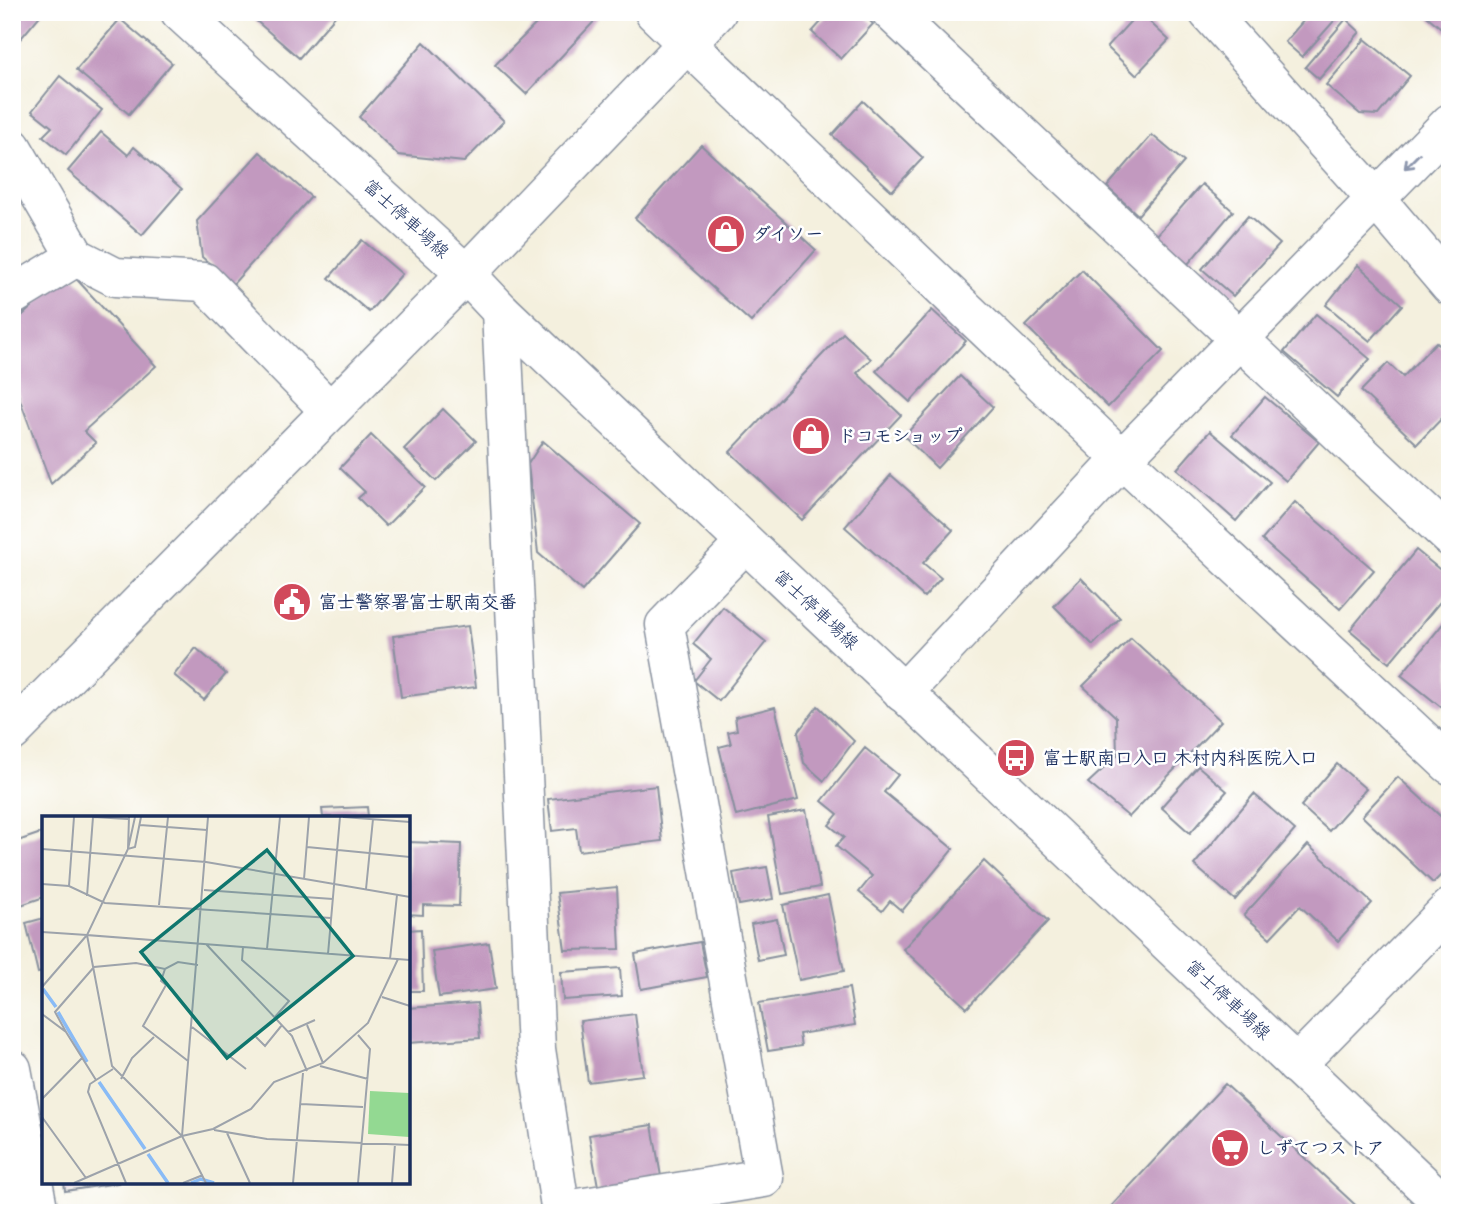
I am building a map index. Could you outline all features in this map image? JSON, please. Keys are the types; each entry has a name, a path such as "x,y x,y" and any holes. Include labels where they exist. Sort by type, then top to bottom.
{"street":[{"name":"富士停車場線","path":"180,12 466,274 501,311 1450,1210"},
{"path":"654,12 1122,459 1450,765"},
{"path":"12,732 466,274 717,12"},
{"path":"891,12 1450,537"},
{"path":"1208,12 1450,286"},
{"path":"903,693 1122,459 1450,123"},
{"path":"12,147 76,257 115,277 204,282 330,411"},
{"path":"12,296 76,257"},
{"path":"501,311 536,1049 561,1212 764,1178 665,625 745,543"},
{"path":"1296,1065 1450,908"},
{"path":"12,1069 39,1213"}],"building":[{"path":"12,12 43,12 12,49"},
{"path":"246,12 333,12 336,15 299,58"},
{"path":"548,12 603,12 526,94 495,65"},
{"path":"830,12 861,12 873,24 841,59 812,32"},
{"path":"1139,12 1169,40 1136,75 1107,47"},
{"path":"1311,12 1342,12 1302,57 1285,42"},
{"path":"1422,12 1450,12 1450,30 1447,33"},
{"path":"120,19 172,63 129,114 76,70"},
{"path":"1346,19 1360,32 1319,79 1305,67"},
{"path":"1365,39 1410,76 1378,115 1360,114 1326,85"},
{"path":"424,42 504,121 464,162 398,155 359,117"},
{"path":"60,76 102,110 66,155 43,136 52,127 32,111"},
{"path":"863,101 923,158 892,191 832,135"},
{"path":"101,132 128,155 134,147 182,189 142,235 68,171"},
{"path":"1152,135 1184,162 1138,215 1107,187"},
{"name":"ダイソー","path":"701,145 816,250 751,322 635,218"},
{"path":"260,152 311,197 233,284 202,257 197,221"},
{"path":"1202,184 1233,211 1188,264 1156,236"},
{"path":"1248,216 1280,244 1233,296 1202,269"},
{"path":"362,240 402,274 369,312 329,278"},
{"path":"1358,265 1402,305 1370,341 1326,305"},
{"path":"1082,270 1163,351 1108,407 1026,326"},
{"path":"70,272 156,366 84,431 96,443 51,484 12,378 12,325"},
{"path":"932,310 966,341 910,402 876,371"},
{"path":"1316,314 1370,359 1337,397 1284,352"},
{"path":"843,333 871,359 857,373 901,415 802,520 730,452"},
{"path":"1436,342 1450,355 1450,410 1417,444 1361,391 1388,363 1403,377"},
{"path":"960,376 993,407 937,468 904,436"},
{"path":"1265,397 1319,442 1286,481 1232,435"},
{"path":"443,409 476,441 436,481 404,449"},
{"path":"1210,431 1270,482 1236,521 1177,469"},
{"path":"371,435 425,487 386,526 358,498 365,492 340,468"},
{"path":"543,441 640,524 582,591 538,553 528,464"},
{"path":"891,475 953,530 923,563 941,578 924,597 845,527"},
{"path":"1295,502 1374,570 1340,609 1262,540"},
{"path":"1416,550 1450,578 1450,590 1389,663 1350,630"},
{"path":"1081,578 1120,618 1093,645 1054,606"},
{"path":"723,607 766,642 719,701 694,681 711,659 693,644"},
{"path":"1450,615 1450,696 1441,707 1401,675"},
{"path":"468,626 476,687 401,697 393,636"},
{"path":"1131,638 1221,721 1129,817 1088,783 1117,756 1116,717 1083,686"},
{"path":"196,648 226,674 204,700 174,675"},
{"path":"818,706 854,741 824,781 804,763 798,732"},
{"path":"775,707 798,800 736,816 719,747 731,744 728,732 737,730 735,717"},
{"path":"865,748 898,775 884,792 953,849 902,911 890,901 882,911 859,892 872,876 836,846 844,837 829,825 838,814 822,801"},
{"path":"1337,764 1366,789 1329,831 1301,806"},
{"path":"1198,766 1227,791 1190,833 1161,807"},
{"path":"1398,777 1450,825 1450,866 1433,883 1362,816"},
{"path":"656,786 662,841 579,851 576,828 552,831 548,799"},
{"path":"1254,794 1295,830 1235,900 1194,865"},
{"path":"367,807 368,816 323,816 322,809"},
{"path":"806,810 820,887 782,894 768,817"},
{"path":"42,833 42,898 12,908 12,843"},
{"path":"410,842 461,844 459,906 423,905 423,915 410,914"},
{"path":"1308,845 1372,903 1338,941 1300,906 1270,938 1244,915"},
{"path":"984,861 1048,921 967,1008 903,949"},
{"path":"767,867 773,899 739,905 733,873"},
{"path":"617,887 620,949 565,950 557,893"},
{"path":"828,895 844,971 799,980 783,905"},
{"path":"42,919 42,972 38,973 26,923"},
{"path":"777,919 784,955 758,960 751,924"},
{"path":"421,929 423,991 410,991 410,930"},
{"path":"700,942 707,977 641,989 635,954"},
{"path":"489,943 496,989 439,997 432,951"},
{"path":"620,968 622,996 563,1000 561,972"},
{"path":"849,988 855,1025 799,1034 801,1046 768,1051 759,1003"},
{"path":"477,1003 480,1038 410,1043 410,1008"},
{"path":"635,1014 643,1075 588,1082 580,1021"},
{"name":"しずてつストア","path":"1225,1084 1364,1213 1105,1213"},
{"path":"652,1125 662,1182 599,1192 589,1135"},
{"path":"64,1183 118,1183 65,1191"}],"place":[{"name":"ダイソー","path":"726,234"},
{"name":"ドコモショップ","path":"811,436"},
{"name":"富士警察署富士駅南交番","path":"292,602"},
{"name":"富士駅南口入口 木村内科医院入口","path":"1016,758"},
{"name":"しずてつストア","path":"1230,1148"}]}
